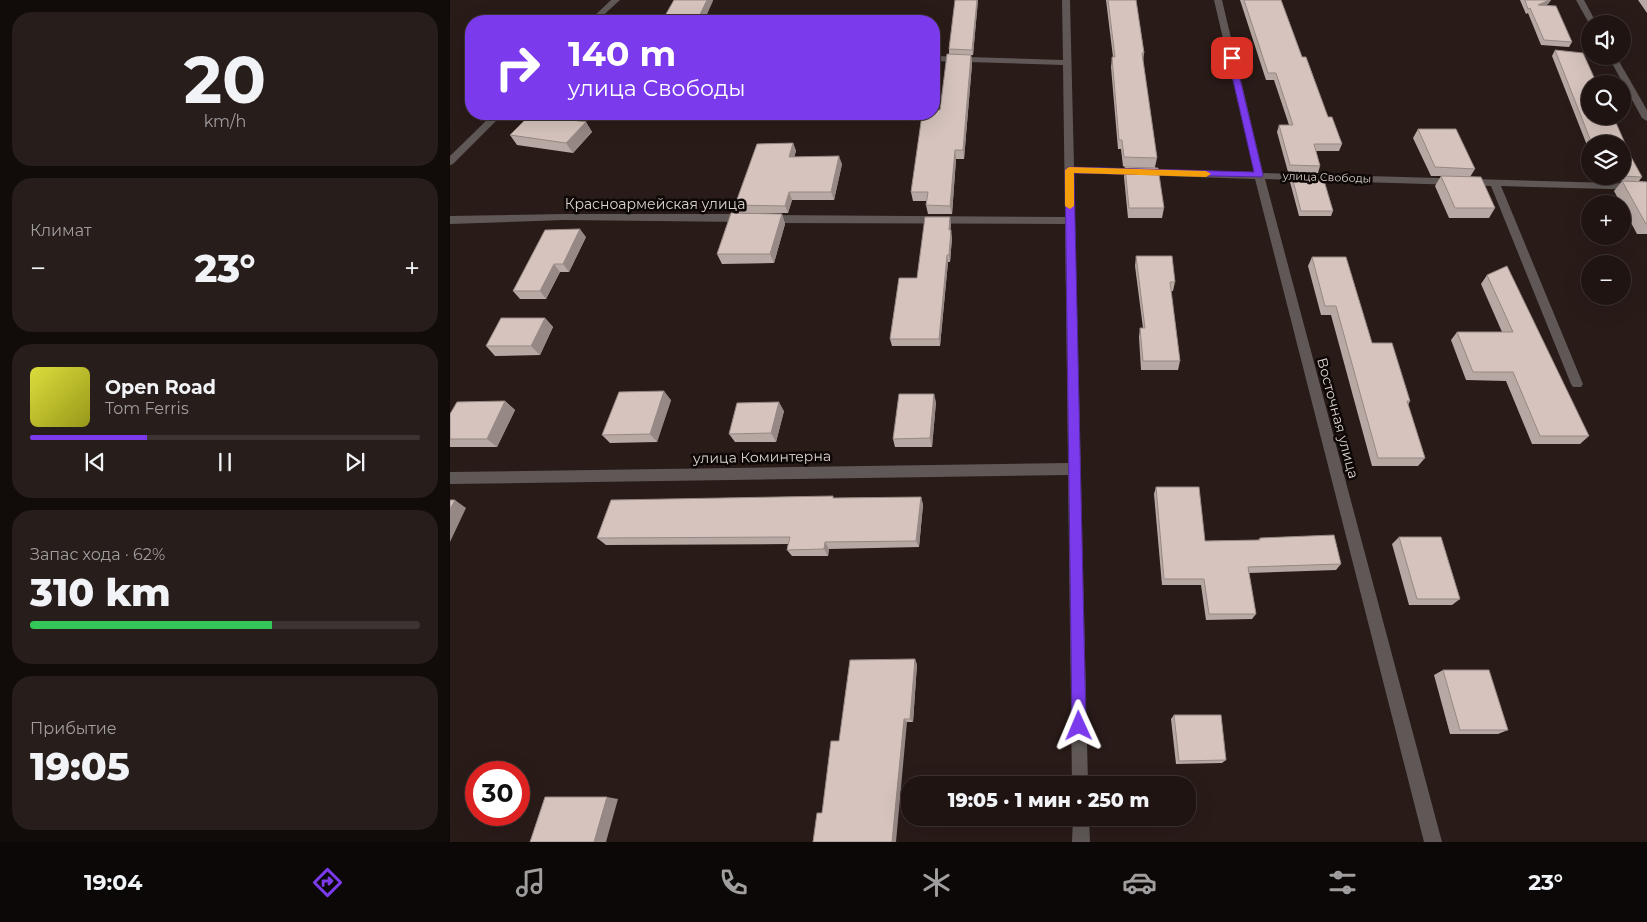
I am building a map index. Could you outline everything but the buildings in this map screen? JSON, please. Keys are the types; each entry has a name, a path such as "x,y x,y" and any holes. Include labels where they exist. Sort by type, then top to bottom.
{"street":[{"path":"600,15 616,0"},
{"path":"1066,0 1080,776"},
{"name":"Восточная улица","path":"1218,0 1259,175 1433,842"},
{"path":"1580,0 1588,15"},
{"path":"940,59 1067,63"},
{"path":"1617,65 1647,118"},
{"path":"450,162 492,120"},
{"name":"улица Свободы","path":"1069,170 1647,186"},
{"path":"1495,183 1577,384"},
{"name":"Красноармейская улица","path":"450,220 564,217 1070,221"},
{"name":"улица Коминтерна","path":"450,478 1074,469"},
{"path":"1081,826 1081,842"}],"slow traffic":[{"path":"1070,206 1069,170 1206,174"}],"route":[{"path":"1079,726 1069,170 1259,175 1232,58"}]}
